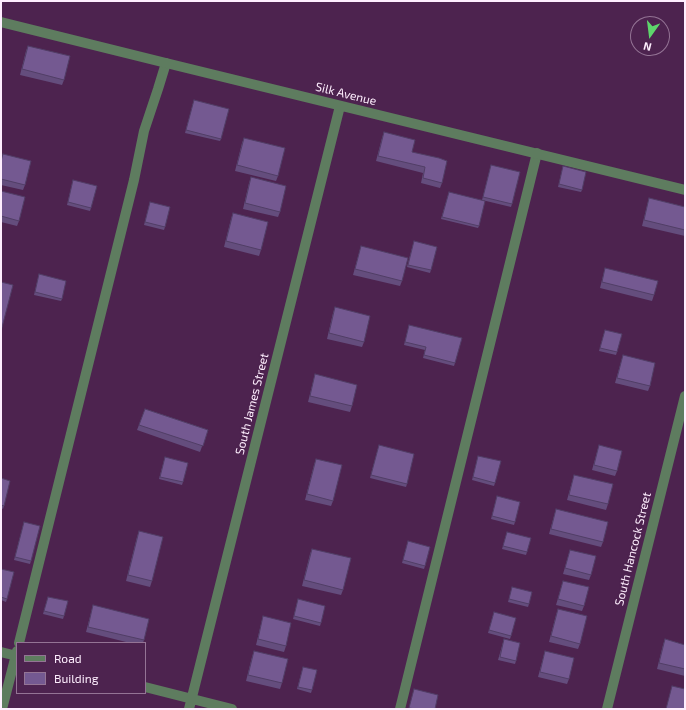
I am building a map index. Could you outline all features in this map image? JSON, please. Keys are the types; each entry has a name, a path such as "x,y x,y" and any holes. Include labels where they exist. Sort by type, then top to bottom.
{"street":[{"name":"Silk Avenue","path":"1,22 685,190"},
{"path":"19,642 134,180 144,131 166,63"},
{"name":"South James Street","path":"189,709 340,106"},
{"path":"400,709 537,153"},
{"name":"South Hancock Street","path":"607,709 685,396"},
{"path":"1,652 16,654"},
{"path":"2,709 16,658"},
{"path":"146,687 232,709"}],"building":[{"path":"28,46 70,56 64,80 22,69"},
{"path":"194,100 229,109 221,139 186,130"},
{"path":"384,132 415,140 412,152 447,161 442,183 423,178 425,167 378,156"},
{"path":"244,138 285,148 278,176 237,165"},
{"path":"3,154 31,161 25,185 1,179 1,161"},
{"path":"491,165 520,172 512,204 483,197"},
{"path":"563,166 586,172 582,190 559,184"},
{"path":"251,177 286,186 280,212 245,203"},
{"path":"73,180 97,186 91,208 68,202"},
{"path":"1,191 25,197 19,221 1,216"},
{"path":"449,192 485,201 479,226 442,217"},
{"path":"649,198 685,207 685,230 644,220"},
{"path":"150,202 170,207 165,227 145,222"},
{"path":"233,213 268,222 261,250 226,241"},
{"path":"414,241 437,247 431,270 408,265"},
{"path":"361,246 408,258 402,281 355,269"},
{"path":"605,268 658,281 654,295 602,282"},
{"path":"39,274 66,281 62,299 35,292"},
{"path":"1,282 13,285 1,331"},
{"path":"335,307 370,316 364,342 329,333"},
{"path":"409,325 462,338 455,363 424,355 426,347 405,342"},
{"path":"605,330 622,334 617,352 600,348"},
{"path":"623,355 655,363 650,386 617,378"},
{"path":"315,374 357,385 352,406 310,396"},
{"path":"145,409 208,430 203,446 139,425"},
{"path":"379,445 414,454 407,484 371,475"},
{"path":"599,445 622,451 617,471 594,465"},
{"path":"478,456 501,461 495,483 473,477"},
{"path":"165,457 188,463 183,482 160,477"},
{"path":"316,459 342,465 333,501 307,494"},
{"path":"574,475 613,484 608,504 569,495"},
{"path":"1,478 10,481 4,506 1,505"},
{"path":"497,496 520,502 515,522 492,516"},
{"path":"556,509 608,522 603,542 551,529"},
{"path":"24,522 40,526 31,561 15,557"},
{"path":"139,531 163,537 152,581 128,575"},
{"path":"507,532 531,538 527,552 503,546"},
{"path":"408,541 430,547 425,566 403,560"},
{"path":"312,549 351,558 343,590 304,580"},
{"path":"570,550 596,556 591,575 565,568"},
{"path":"1,569 14,572 7,599 1,597"},
{"path":"563,581 589,587 584,606 558,599"},
{"path":"512,587 532,592 529,604 509,599"},
{"path":"48,597 68,601 64,616 44,611"},
{"path":"298,599 325,606 321,623 294,616"},
{"path":"93,605 149,619 144,640 88,627"},
{"path":"558,609 587,616 580,644 551,636"},
{"path":"494,612 516,618 511,636 489,630"},
{"path":"263,616 291,623 286,646 258,639"},
{"path":"504,639 520,643 516,661 500,657"},
{"path":"665,639 685,645 685,669 659,663"},
{"path":"254,651 288,659 282,683 248,675"},
{"path":"545,651 574,658 569,679 540,672"},
{"path":"303,667 317,670 312,690 298,687"},
{"path":"672,686 685,689 685,709 666,709"},
{"path":"414,689 438,695 435,709 409,708"}]}
